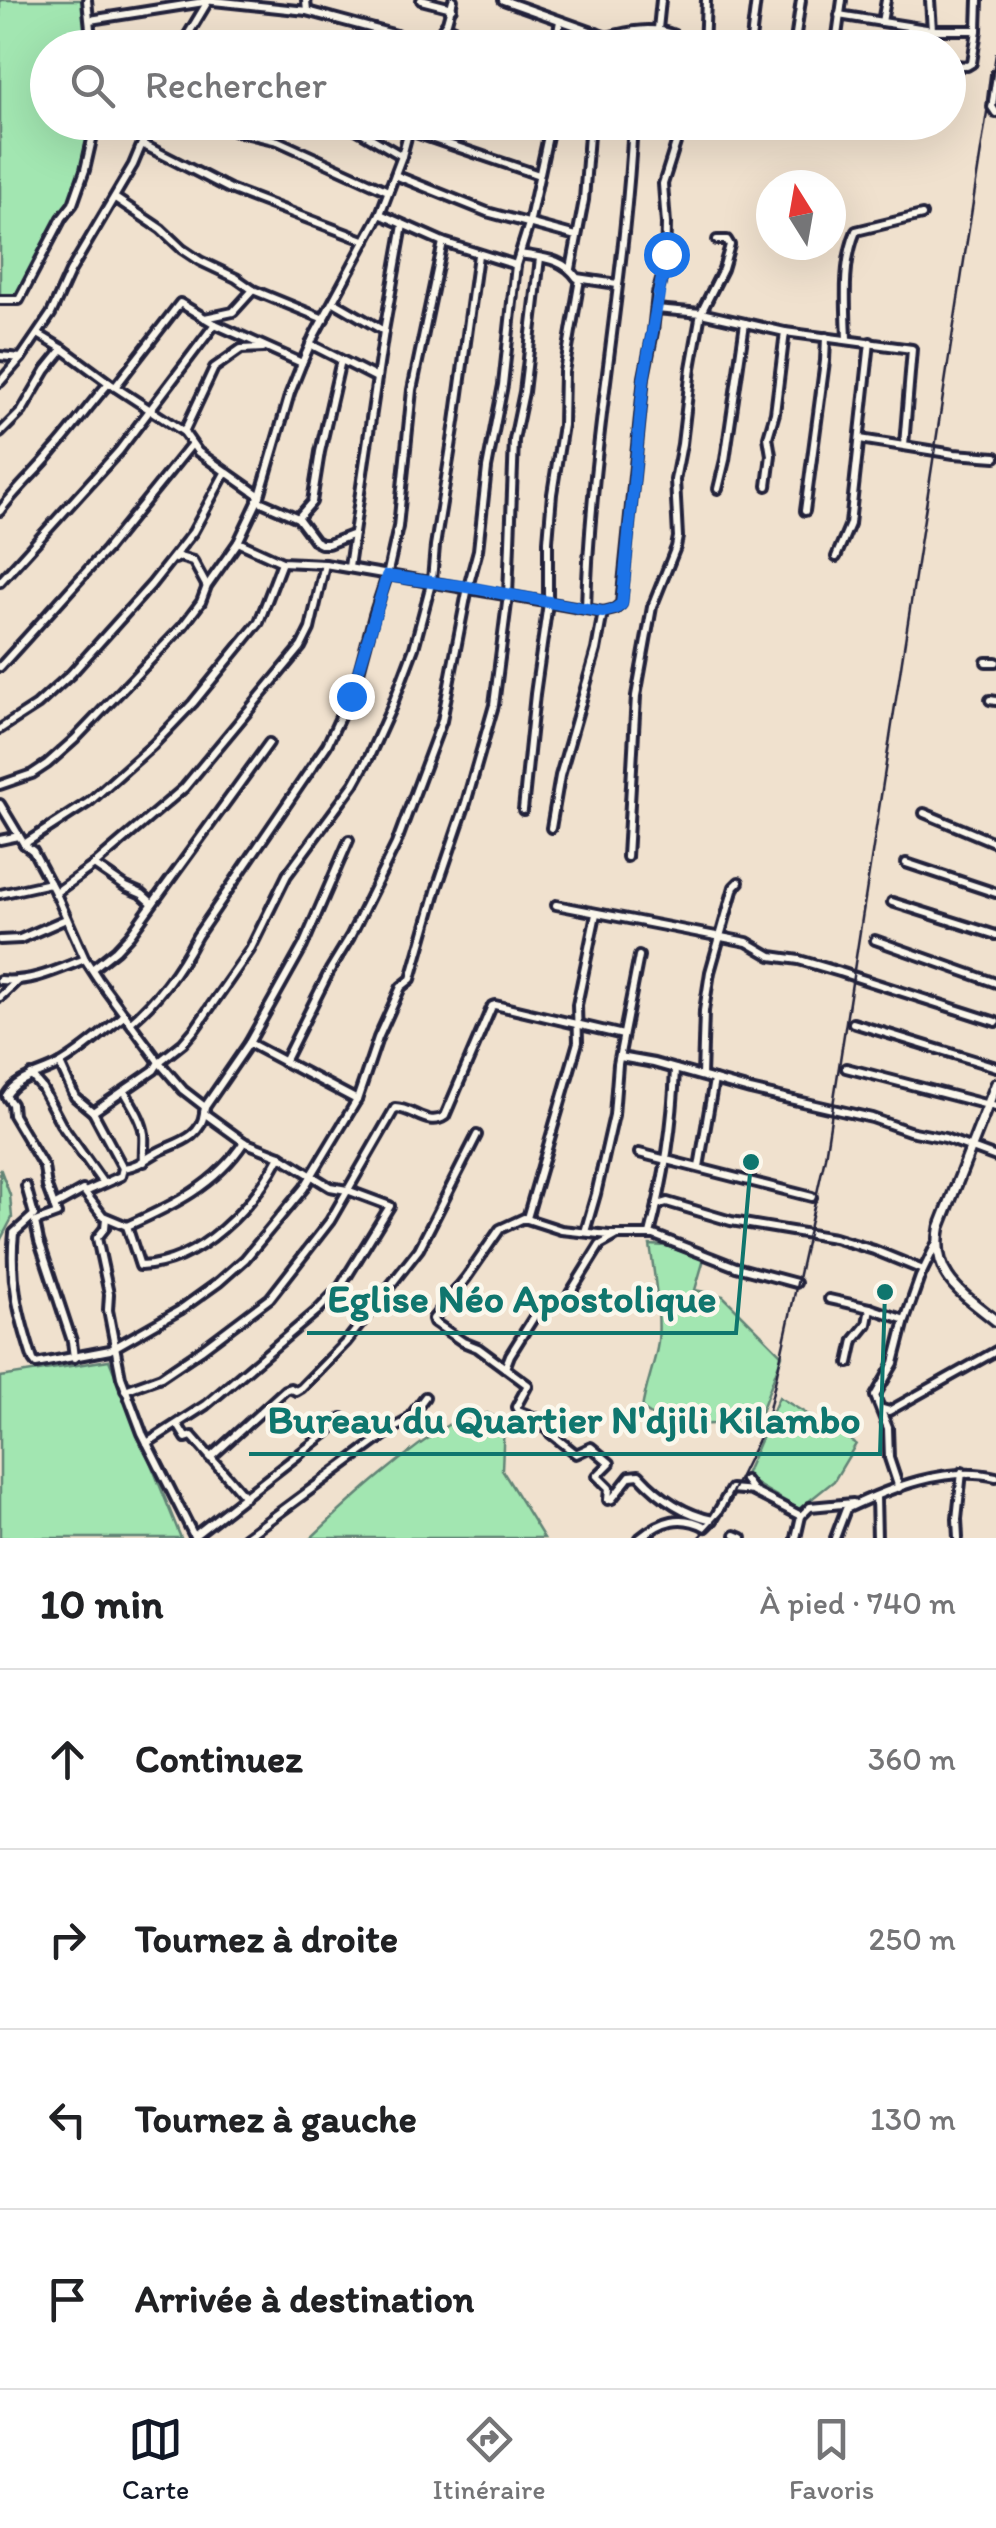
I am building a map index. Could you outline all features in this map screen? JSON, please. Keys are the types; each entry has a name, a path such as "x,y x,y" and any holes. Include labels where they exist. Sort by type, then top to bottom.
{"street":[{"path":"87,0 91,30"},
{"path":"306,0 307,12"},
{"path":"421,0 452,4 442,30"},
{"path":"503,0 587,30"},
{"path":"658,30 660,0"},
{"path":"705,30 706,0"},
{"path":"752,30 756,0"},
{"path":"796,30 800,0"},
{"path":"838,30 842,0"},
{"path":"882,22 886,0"},
{"path":"930,0 932,30"},
{"path":"966,65 970,66 978,30 978,0"},
{"path":"90,20 205,1 307,12 373,30"},
{"path":"190,30 205,1"},
{"path":"839,16 932,30 978,30"},
{"path":"558,30 560,21"},
{"path":"445,26 455,30"},
{"path":"996,74 992,107 996,113"},
{"path":"0,300 20,300 73,204 92,140"},
{"path":"0,382 51,314 143,140"},
{"path":"274,140 388,191"},
{"path":"375,140 402,156"},
{"path":"0,785 32,774 75,739 201,602 207,586 238,542 258,498 302,363 380,214 406,140"},
{"path":"445,140 538,175"},
{"path":"284,1062 396,844 442,721 478,550 516,265 548,140"},
{"path":"571,269 584,200 589,140"},
{"path":"586,610 593,499 630,188 632,140"},
{"path":"238,542 282,562 349,567 586,610 603,612 622,604 644,378 665,260 663,184 676,140"},
{"path":"142,144 230,189 366,240"},
{"path":"395,174 487,212 576,236"},
{"path":"115,198 200,261 253,290 324,319"},
{"path":"380,214 442,242 516,265"},
{"path":"847,340 846,286 856,231 922,216"},
{"path":"349,567 404,226"},
{"path":"627,857 635,704 652,607 676,547 675,480 690,368 701,313 730,245 727,240 718,240"},
{"path":"442,242 412,390 398,527 387,576 356,684 327,745 185,959 146,1009 60,1064 31,1075 7,1092 12,1115 44,1166 57,1214 35,1218 14,1233 11,1260 18,1313 34,1363 114,1348 219,1282 274,1226 304,1188 357,1100 378,1038 401,987 411,979 494,705 508,594 514,440 540,258"},
{"path":"520,254 563,263 580,279 618,284"},
{"path":"93,1112 154,1070 207,1013 250,950 287,875 362,770 392,706 414,648 432,582 478,255"},
{"path":"523,810 548,603 548,541 563,425 564,372 580,279"},
{"path":"204,318 233,312 253,290"},
{"path":"334,302 384,332"},
{"path":"0,511 93,400 112,385 177,304 302,363"},
{"path":"656,309 912,349 904,446"},
{"path":"718,489 745,323"},
{"path":"0,582 119,451 215,324"},
{"path":"767,486 769,432 785,332"},
{"path":"38,334 184,432 192,445 258,498 298,518 315,541 328,544 356,533"},
{"path":"805,511 826,336"},
{"path":"836,557 850,524 870,342"},
{"path":"310,344 377,378"},
{"path":"0,433 22,411 63,348"},
{"path":"184,432 214,368 241,348 269,348"},
{"path":"0,356 21,358"},
{"path":"298,518 312,502 342,360"},
{"path":"860,439 996,457"},
{"path":"0,667 106,550 192,445"},
{"path":"0,728 38,705 71,674 174,559 225,473"},
{"path":"174,559 193,561 207,586"},
{"path":"0,840 22,840 89,802 154,745 259,622 282,562"},
{"path":"55,894 184,788 300,648 314,618 325,564"},
{"path":"551,828 560,776 603,612"},
{"path":"986,662 996,662"},
{"path":"92,968 123,944 269,742"},
{"path":"0,804 33,851 85,959 183,1090 244,1142 280,1156 330,1187 390,1205 341,1286 292,1334 206,1405 147,1443"},
{"path":"924,814 996,843"},
{"path":"124,1168 136,1167 181,1144 204,1121 205,1110 302,946 349,840"},
{"path":"906,863 996,893"},
{"path":"94,865 152,902"},
{"path":"702,1076 710,972 734,887 739,882"},
{"path":"0,894 50,883"},
{"path":"892,902 996,935"},
{"path":"556,905 747,942 770,956 840,972 996,1022"},
{"path":"526,1218 578,1042 577,1005 596,914"},
{"path":"0,940 20,938 66,919"},
{"path":"874,940 996,983"},
{"path":"585,1232 614,1114 623,1035 639,956"},
{"path":"0,980 46,975 85,959"},
{"path":"0,998 17,981 28,978"},
{"path":"125,1390 160,1377 270,1298 330,1221 395,1108 428,1120 446,1116 492,1006 623,1035"},
{"path":"852,1023 996,1068"},
{"path":"248,1043 357,1100"},
{"path":"620,1058 643,1060 872,1118 945,1138 996,1158"},
{"path":"54,1206 82,1190 121,1176 124,1168 93,1112 76,1096 60,1064"},
{"path":"846,1068 993,1106"},
{"path":"650,1234 674,1103 675,1069"},
{"path":"31,1075 104,1183"},
{"path":"699,1166 714,1080"},
{"path":"899,1488 889,1458 888,1431 875,1396 894,1364 905,1320 972,1148 993,1106 996,1084"},
{"path":"125,1092 156,1154"},
{"path":"210,1458 285,1390 301,1388 347,1341 418,1249 478,1135"},
{"path":"144,1136 144,1162"},
{"path":"85,1192 106,1218 126,1226 192,1193 218,1173 244,1142"},
{"path":"639,1153 812,1198"},
{"path":"126,1226 140,1266 198,1248 251,1202 280,1156"},
{"path":"26,1186 74,1358"},
{"path":"657,1206 667,1202 731,1221 834,1238 924,1270"},
{"path":"106,1218 105,1228 97,1238 109,1294 114,1348 125,1390 195,1537 342,1418"},
{"path":"713,1520 681,1510 639,1476 630,1476 608,1500 609,1488 598,1476 610,1463 591,1447 576,1454 536,1418 518,1411 516,1407 528,1385 433,1319 500,1229 526,1218 561,1230 650,1234 736,1267 796,1283"},
{"path":"569,1295 600,1245 617,1235"},
{"path":"936,1244 951,1285 996,1321"},
{"path":"829,1299 905,1320"},
{"path":"505,1368 542,1304"},
{"path":"849,1362 854,1340 867,1324 870,1308"},
{"path":"881,1408 889,1410 996,1351"},
{"path":"245,1538 402,1425 425,1398"},
{"path":"178,1425 245,1497"},
{"path":"958,1538 962,1472"},
{"path":"796,1538 802,1516 810,1506 860,1502 930,1478 962,1472 996,1477"},
{"path":"745,1480 754,1491"},
{"path":"640,1538 665,1522 691,1519 706,1527 731,1488 754,1491 802,1516"},
{"path":"876,1497 877,1538"},
{"path":"835,1538 845,1511 860,1502"}],"green space":[{"path":"0,0 86,0 89,30 30,30 30,140 91,140 85,167 65,215 18,300 0,300"},
{"path":"0,1168 10,1195 12,1218 0,1241"},
{"path":"650,1245 666,1246 704,1259 695,1290 723,1296 782,1355 757,1423 683,1424 655,1417 642,1409 658,1337"},
{"path":"109,1360 181,1538 0,1538 0,1377"},
{"path":"779,1397 856,1444 834,1481 799,1509 744,1477"},
{"path":"487,1413 504,1421 502,1470 544,1538 311,1538 381,1475 437,1432 457,1419 454,1426"}],"railway":[{"path":"699,1538 722,1513 766,1423 825,1157 996,54"}],"place":[{"name":"Eglise Néo Apostolique","path":"751,1162"},
{"name":"Bureau du Quartier N'djili Kilambo","path":"885,1292"}],"route":[{"path":"351,696 387,576 603,612 622,604 644,378 666,254"}]}
